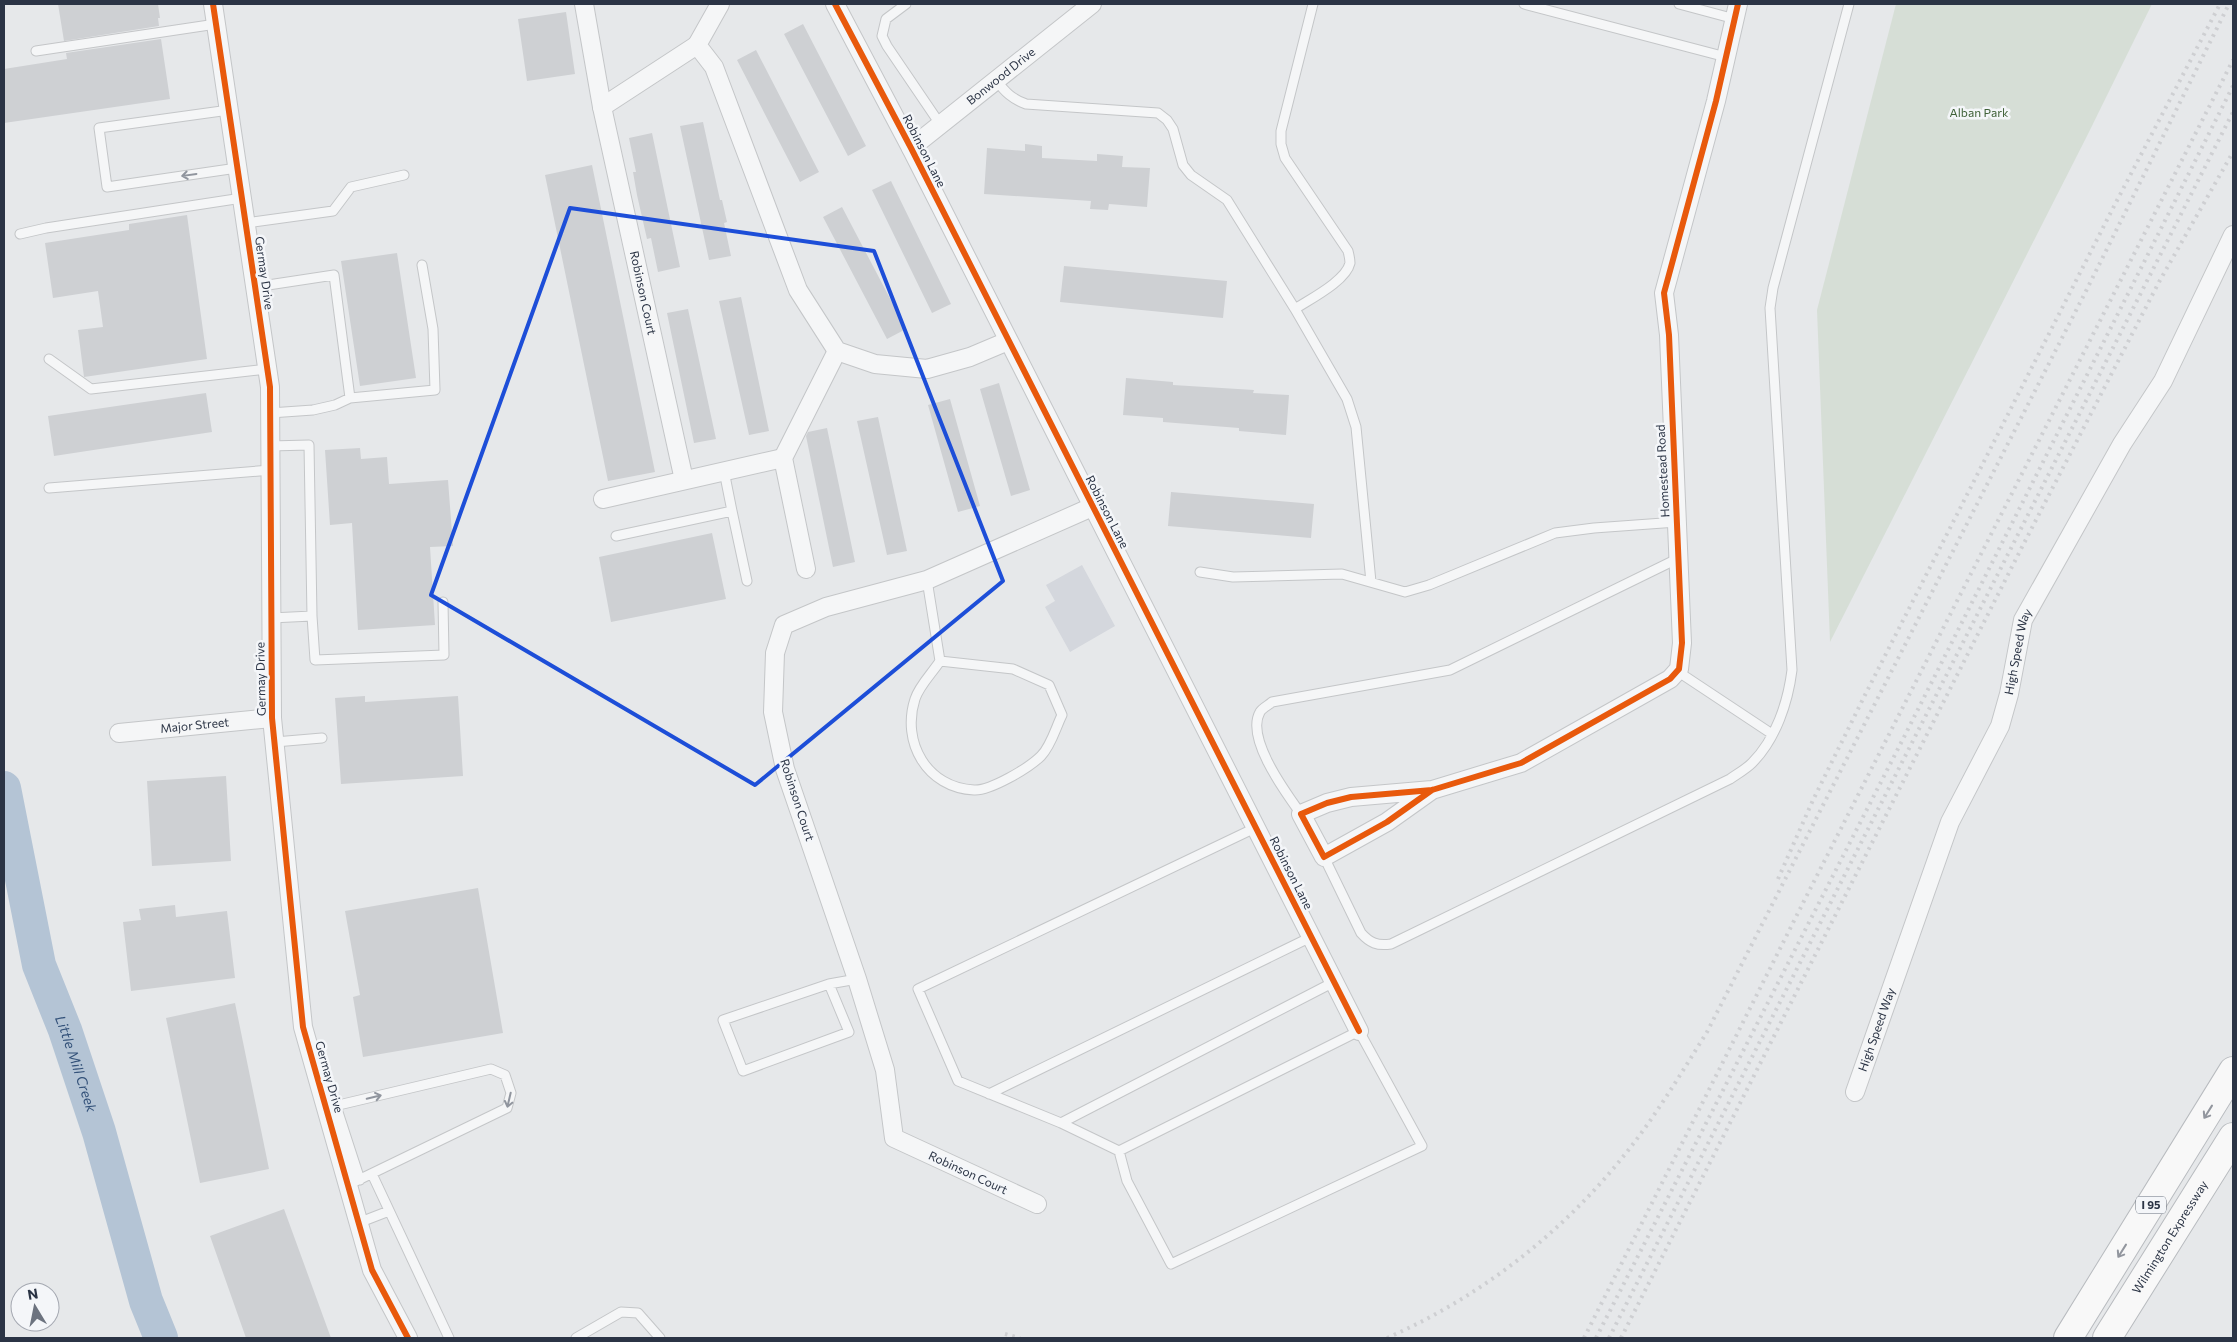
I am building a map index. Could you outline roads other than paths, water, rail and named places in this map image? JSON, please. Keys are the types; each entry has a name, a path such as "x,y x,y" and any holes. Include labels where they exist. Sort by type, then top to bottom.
{"highway":[{"name":"I 95","path":"2068,1338 2233,1071"},
{"name":"Wilmington Expressway","path":"2107,1338 2233,1137"}],"street":[{"name":"Germay Drive","path":"213,4 270,387 272,718 304,1028 354,1182 358,1223 372,1270 405,1337"},
{"name":"Robinson Court","path":"584,4 602,107 684,480"},
{"path":"602,107 697,45 720,4"},
{"name":"Robinson Lane","path":"835,4 911,148 1310,937 1359,1030"},
{"name":"Bonwood Drive","path":"911,148 1092,4"},
{"name":"Homestead Road","path":"1677,672 1682,643 1669,335 1664,293 1737,11"},
{"path":"697,45 714,67 798,290 837,351 875,364 927,369 970,357 1008,340"},
{"name":"High Speed Way","path":"1855,1092 1950,822 2000,726 2009,694 2023,620 2122,444 2163,381 2233,235"},
{"path":"806,569 783,458 837,351"},
{"path":"603,499 783,458"},
{"name":"Robinson Court","path":"1037,1204 894,1138 885,1070 857,979 785,769 773,712 775,653 784,625 826,607 927,580 1092,507"},
{"path":"1432,790 1387,822 1324,857 1301,814 1327,803 1351,797 1432,790 1521,763 1670,679 1677,672"},
{"name":"Major Street","path":"119,733 272,718"}],"lane":[{"path":"906,4 886,19 882,36 940,124"},
{"path":"1295,309 1346,272 1350,261 1348,251 1285,158 1281,144 1281,131 1313,4"},
{"path":"1524,4 1726,57"},
{"path":"1679,4 1737,11"},
{"path":"1324,857 1361,933 1369,941 1380,946 1391,944 1730,779 1752,763 1772,734 1783,710 1792,670 1770,308 1773,288 1849,4"},
{"path":"36,51 216,24"},
{"path":"996,80 1006,92 1016,100 1026,104 1158,113 1167,120 1173,129 1183,165 1191,175 1227,200 1295,309 1347,399 1356,427 1371,582"},
{"path":"229,110 100,128 107,187 237,168"},
{"path":"246,223 333,211 351,186 404,175"},
{"path":"20,234 46,228 242,198"},
{"path":"270,413 313,410 334,405 350,398 435,390 433,329 422,265"},
{"path":"255,287 334,275 350,398"},
{"path":"49,359 91,389 267,369"},
{"path":"270,446 309,445 312,616 315,660 444,655 443,602"},
{"path":"49,488 270,470"},
{"path":"724,471 748,581"},
{"path":"616,536 732,511"},
{"path":"1200,572 1233,577 1342,574 1405,592 1429,586 1555,533 1677,522"},
{"path":"1301,814 1276,778 1262,748 1257,725 1260,712 1272,702 1450,670 1678,558"},
{"path":"927,580 940,661 915,698 911,722 916,750 930,773 946,784 975,790 1007,780 1042,755 1062,715 1049,685 1013,669 940,661"},
{"path":"271,618 312,616"},
{"path":"1677,672 1772,734"},
{"path":"275,742 322,738"},
{"path":"1119,1150 958,1081 918,989 1255,828"},
{"path":"989,1094 1310,937"},
{"path":"829,984 849,1032 743,1071 724,1020 829,984 857,979"},
{"path":"1061,1124 1334,982"},
{"path":"1359,1030 1422,1146 1171,1264 1127,1181 1119,1150 1359,1030"},
{"path":"331,1107 491,1069 505,1075 511,1093 507,1108 354,1182"},
{"path":"372,1174 449,1338"},
{"path":"358,1223 389,1211"},
{"path":"576,1338 621,1312 638,1313 660,1338"}],"waterway":[{"name":"Little Mill Creek","path":"4,788 39,965 65,1030 99,1132 146,1301 161,1338"}],"railway":[{"path":"1778,879 1813,800 1865,695 2112,210 2220,4"},
{"path":"1387,1338 1421,1322 1485,1284 1544,1239 1572,1213 1622,1158 1645,1128 1677,1080 1707,1032 2086,291 2229,4"},
{"path":"1584,1338 1804,901 2233,60"},
{"path":"1596,1338 1903,739 2233,86"},
{"path":"1609,1338 2233,112"},
{"path":"1621,1338 2021,549 2159,282 2233,152"},
{"path":"1005,1334 1020,1338"}],"park label":[{"name":"Alban Park","path":"1979,113"}]}
